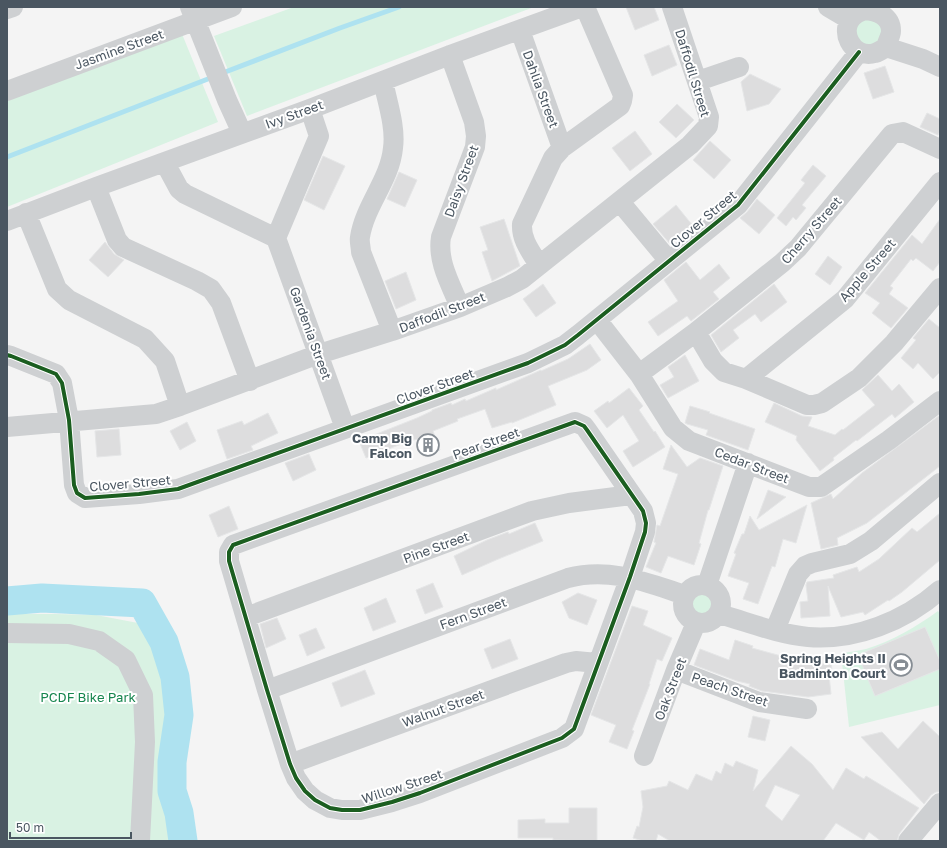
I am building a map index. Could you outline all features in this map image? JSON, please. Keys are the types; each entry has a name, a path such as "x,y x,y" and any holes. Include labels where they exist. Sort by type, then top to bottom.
{"street":[{"path":"7,9 13,7"},
{"name":"Jasmine Street","path":"7,91 193,14 232,7"},
{"name":"Ivy Street","path":"7,221 582,7"},
{"name":"Dahlia Street","path":"539,265 524,239 522,224 553,158 562,148 620,106 622,101 623,95 585,7"},
{"name":"Daffodil Street","path":"7,427 69,420 156,414 250,381 319,354 392,331 460,307 522,279 690,145 708,126 710,117 672,7"},
{"path":"828,7 850,20"},
{"path":"865,10 885,11 891,31 886,47 877,53 868,55 858,52 851,46 847,38 846,29 850,20 856,14 865,10"},
{"path":"193,14 227,100 242,133"},
{"name":"Dahlia Street","path":"520,30 562,148"},
{"path":"886,47 923,59 940,67"},
{"name":"Clover Street","path":"7,355 56,374 62,383 69,420 74,486 77,493 85,498 139,494 178,489 528,363 564,344 598,320 738,205 858,52"},
{"name":"Daisy Street","path":"450,55 474,122 476,136 475,147 441,237 439,248 441,260 460,307"},
{"path":"698,81 739,67"},
{"path":"383,81 392,125 394,147 389,168 363,226 360,239 361,252 392,331"},
{"path":"165,162 178,189 185,194 276,238 319,136 310,109"},
{"name":"Cherry Street","path":"639,374 696,332 788,258 798,248 892,134 903,132 940,149"},
{"name":"Apple Street","path":"746,379 845,298 940,182"},
{"path":"96,187 117,240 123,247 197,281 210,289 221,303 250,381"},
{"path":"620,202 669,261"},
{"path":"26,213 57,288 69,300 145,339 164,361 180,406"},
{"name":"Gardenia Street","path":"276,238 345,428"},
{"path":"696,332 713,361 724,372 746,379 807,405 814,406 822,403 859,378 894,343 940,288"},
{"name":"Cedar Street","path":"598,320 639,374 673,428 680,434 689,441 809,487 821,487 889,440 940,401"},
{"name":"Pear Street","path":"233,545 575,422 584,426 642,511 646,523 645,532 630,577"},
{"path":"707,585 748,463"},
{"path":"775,630 798,574 805,566 850,554 871,541 940,483"},
{"name":"Pine Street","path":"246,617 532,511 569,503 632,495"},
{"name":"Willow Street","path":"233,545 230,552 229,561 266,690 290,764 296,778 305,791 315,800 330,808 342,810 360,810 420,793 566,736 574,729 597,663 630,577"},
{"name":"Fern Street","path":"266,690 568,578 580,575 608,574 630,577 685,595"},
{"path":"698,585 707,585 715,590 720,597 721,605 719,614 713,620 705,624 696,623 689,619 684,612 682,603 690,588 698,585"},
{"path":"719,614 775,630 808,637 847,636 896,619 931,598 940,590"},
{"name":"Oak Street","path":"644,756 676,670 696,623"},
{"path":"7,634 69,634 99,640 126,660 143,695 145,742 140,841"},
{"name":"Walnut Street","path":"290,764 566,663 576,661 597,663"},
{"name":"Peach Street","path":"676,670 759,702 807,709"},
{"path":"908,841 940,803"}],"green space":[{"path":"294,7 534,7 247,116 214,36"},
{"path":"874,13 887,40 859,50 852,21"},
{"path":"182,34 218,122 7,207 7,101"},
{"path":"698,588 704,588 714,595 717,604 716,610 710,617 704,620 698,620 688,613 685,607 685,601 692,591"},
{"path":"938,611 940,614 940,705 849,727 841,653 866,649 885,642 921,623"},
{"name":"PCDF Bike Park","path":"7,614 96,615 138,623 157,650 169,679 167,745 172,841 7,841"}],"building":[{"path":"626,7 654,7 659,20 635,30"},
{"path":"669,45 677,65 652,76 644,55"},
{"path":"885,66 894,92 873,99 864,73"},
{"path":"750,74 781,89 769,104 747,111 741,82"},
{"path":"677,104 694,120 676,138 659,122"},
{"path":"927,113 940,119 940,131 938,135 920,127"},
{"path":"635,131 652,154 630,171 612,148"},
{"path":"710,141 731,160 714,179 693,160"},
{"path":"323,156 345,166 324,210 304,200"},
{"path":"813,165 826,176 802,205 806,208 796,220 793,217 786,226 777,218 805,183 801,180"},
{"path":"399,172 417,180 405,207 387,199"},
{"path":"757,199 775,215 759,234 740,218 747,212"},
{"path":"676,205 693,226 671,245 653,224"},
{"path":"504,219 520,266 492,281 482,252 488,250 480,227"},
{"path":"940,219 940,262 933,271 916,258 913,261 911,259 890,286 893,288 889,294 908,308 891,328 872,313 880,303 865,293 912,235 922,244"},
{"path":"105,242 114,254 124,260 108,277 89,260"},
{"path":"828,256 842,267 830,285 815,274"},
{"path":"686,262 700,280 719,264 730,278 713,292 719,299 691,321 687,316 658,336 648,322 678,301 664,280"},
{"path":"406,272 416,300 396,309 385,281"},
{"path":"543,284 556,303 536,317 523,299"},
{"path":"774,284 787,302 761,322 755,314 733,330 739,338 721,352 711,335"},
{"path":"929,319 940,328 940,372 933,379 918,363 913,369 901,358 916,340 913,338"},
{"path":"590,344 601,360 587,370 548,386 556,405 512,423 492,428 485,409 457,419 458,421 433,431 440,450 423,456 417,439 366,458 359,441 417,418 432,410 451,403 452,405 465,399 466,401 496,388 496,390 568,359"},
{"path":"685,355 699,381 668,398 660,385 674,377 668,367"},
{"path":"878,375 892,391 899,384 914,402 895,418 892,414 857,441 856,440 833,458 834,460 820,471 796,440 797,436 765,422 774,403 802,416 812,417 808,426 835,435 875,405 862,390"},
{"path":"629,388 643,406 639,410 665,447 633,467 623,451 639,441 623,415 607,428 594,411 608,401 609,403"},
{"path":"690,406 755,429 748,450 706,435 708,430 685,423"},
{"path":"268,413 278,433 251,446 253,450 227,459 217,430 242,421 244,425"},
{"path":"940,415 940,466 867,523 837,538 838,545 821,549 811,503 831,494 833,499 862,473"},
{"path":"187,422 196,441 180,450 170,431"},
{"path":"119,429 121,455 97,457 95,431"},
{"path":"671,445 687,467 700,458 723,466 708,510 699,543 701,544 694,565 668,556 661,573 646,567 656,543 654,542 657,525 660,526 678,474 663,469"},
{"path":"309,454 316,470 293,481 285,463"},
{"path":"768,490 786,497 757,519"},
{"path":"807,505 796,543 783,539 775,567 772,566 758,604 743,599 749,583 728,576 736,554 734,553 742,534 744,534 750,516 759,530"},
{"path":"229,506 238,529 218,537 209,515"},
{"path":"940,513 940,560 902,592 865,615 863,612 841,617 828,586 830,616 801,618 800,602 808,601 807,582 834,578 833,575 857,567 859,572 879,559 912,528 917,532"},
{"path":"535,523 543,541 462,575 454,556 487,540 508,532 509,534"},
{"path":"433,583 443,607 425,614 416,590"},
{"path":"578,593 597,600 587,625 569,618 562,602"},
{"path":"386,598 396,622 373,631 364,608"},
{"path":"632,606 648,611 643,625 672,638 662,661 657,659 650,684 632,730 634,731 627,749 609,742 616,725 591,715"},
{"path":"277,618 286,639 266,648 260,624"},
{"name":"Spring Heights II Badminton Court","path":"925,627 940,661 940,669 875,696 858,655"},
{"path":"316,628 325,648 307,656 299,635"},
{"path":"510,639 518,659 492,669 484,649"},
{"path":"735,640 753,646 752,648 809,662 811,657 831,656 832,675 829,675 831,694 808,697 762,691 749,686 750,684 737,681 694,665 700,649 729,660"},
{"path":"365,670 375,694 341,707 332,683"},
{"path":"753,716 770,720 765,741 748,737"},
{"path":"923,721 940,737 940,792 936,792 931,795 924,804 861,737 882,732 898,749"},
{"path":"791,746 812,764 833,790 846,768 864,779 866,776 919,808 899,834 897,841 881,841 869,832 864,840 836,823 823,841 670,841 658,834 656,841 643,841 633,838 637,826 639,827 643,807 641,791 667,786 669,781 688,790 696,774 712,781 716,771 721,774 725,763 733,767 736,761 758,770 753,791","holes":["775,785 800,795 782,821 765,806"]},
{"path":"569,808 597,808 597,841 553,840 553,838 518,838 518,820 545,819 545,823 569,823"}],"waterway":[{"path":"220,74 399,7"},
{"path":"7,157 213,77"},
{"path":"7,601 42,598 142,603 164,642 175,677 179,715 172,762 172,791 179,813 183,841"}],"cycle path":[{"path":"7,355 56,374 62,383 69,420 74,485 77,493 85,498 139,494 178,489 528,363 565,345 738,205 859,52"},
{"path":"575,422 584,426 587,430 643,511 646,523 645,532 630,577 574,729 562,738 420,793 392,802 360,810 342,810 330,808 315,800 305,791 296,778 290,764 229,561 229,552 233,545 575,422"}],"place":[{"name":"Camp Big Falcon","path":"428,445"},
{"name":"Spring Heights II Badminton Court","path":"901,665"}]}
